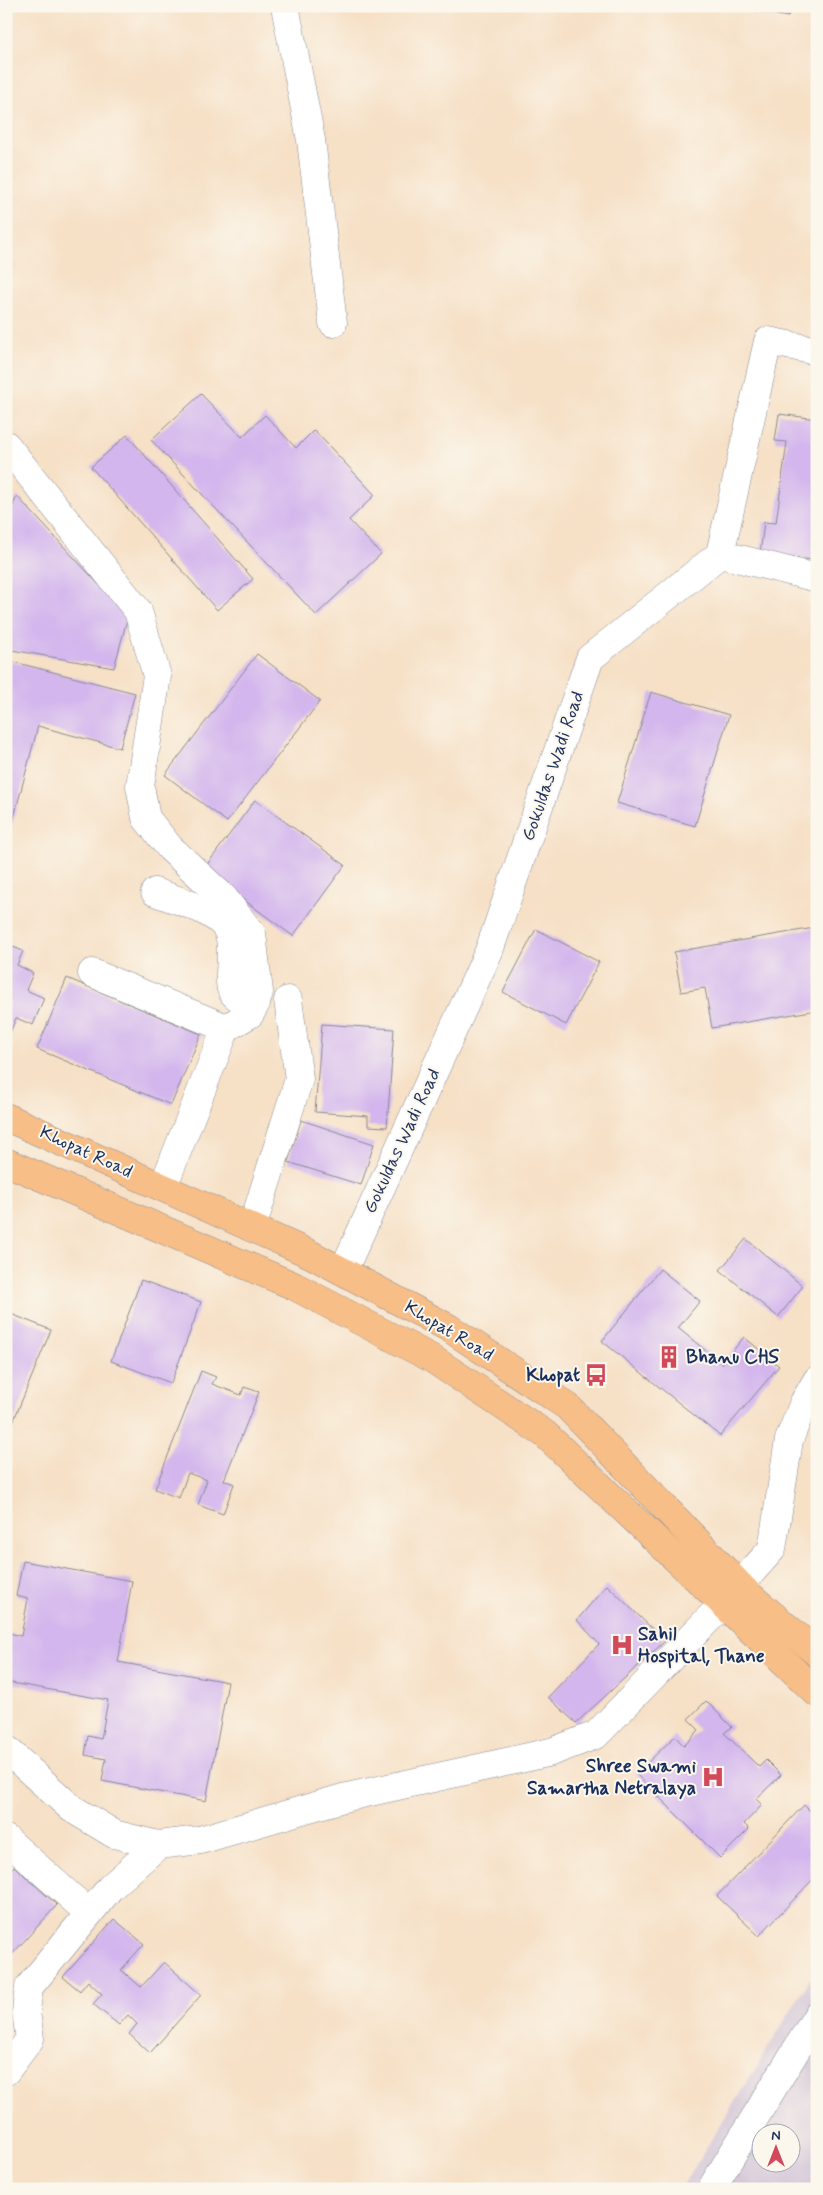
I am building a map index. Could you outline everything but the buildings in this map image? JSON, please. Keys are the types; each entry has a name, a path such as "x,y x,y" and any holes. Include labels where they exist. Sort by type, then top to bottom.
{"main road":[{"name":"Khopat Road","path":"6,1117 163,1187 343,1271 449,1328 567,1406 817,1693"},
{"name":"Khopat Road","path":"6,1162 294,1286 431,1358 545,1434 732,1594 817,1653"}],"street":[{"path":"285,6 311,140 333,323"},
{"path":"817,351 768,341 720,554 817,578"},
{"path":"6,445 138,611 157,676 140,786 146,818 170,848 223,896 252,934 259,992 256,1003 250,1014 226,1028 163,1187"},
{"name":"Gokuldas Wadi Road","path":"343,1271 489,951 590,658 720,554"},
{"path":"156,892 213,916 225,926 232,940 230,988 235,995 256,1003"},
{"path":"92,973 226,1028"},
{"path":"252,1228 299,1080 288,1000"},
{"path":"6,1749 71,1808 114,1834 158,1845 200,1840 343,1798 551,1752 596,1734 732,1594 772,1549 789,1440 804,1402 817,1380"},
{"path":"6,1839 89,1913"},
{"path":"6,2071 30,2040 16,2004 110,1888 158,1845"},
{"path":"711,2189 817,2016"}],"shaded area":[{"path":"817,1968 817,2189 681,2189"}],"place":[{"name":"Bhanu CHS","path":"669,1357"},
{"name":"Khopat","path":"596,1375"},
{"name":"Sahil Hospital, Thane","path":"622,1645"},
{"name":"Shree Swami Samartha Netralaya","path":"713,1777"}]}
